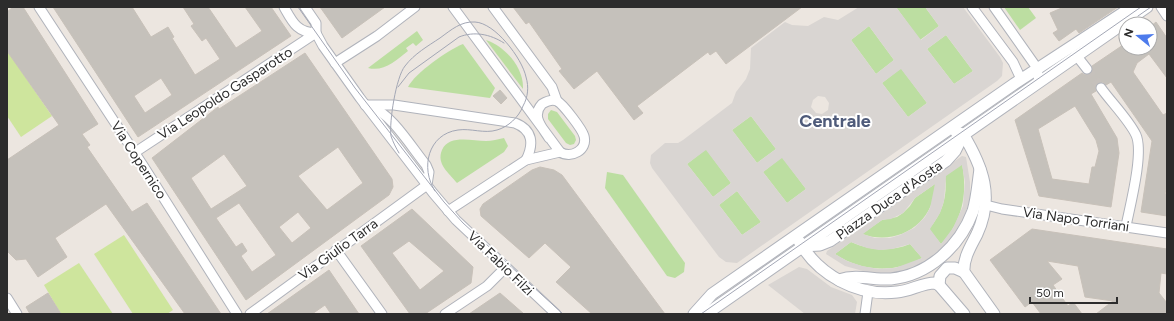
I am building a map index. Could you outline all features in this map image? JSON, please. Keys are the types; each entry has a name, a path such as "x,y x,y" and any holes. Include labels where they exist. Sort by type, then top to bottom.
{"street":[{"name":"Via Copernico","path":"39,7 237,314"},
{"path":"284,7 299,29 307,33 316,34"},
{"path":"305,7 316,23 316,34 335,63 377,36 415,7"},
{"path":"453,7 560,152"},
{"path":"448,211 526,160 560,152 570,155 583,148 585,139 583,134 564,107 557,101 552,86 494,7"},
{"path":"972,7 1013,62 1021,79"},
{"path":"994,7 1037,68 1039,82"},
{"path":"1074,52 1132,7"},
{"path":"1074,52 1147,7"},
{"path":"1161,7 1167,16"},
{"name":"Via Leopoldo Gasparotto","path":"134,153 316,34"},
{"path":"1074,52 1087,70"},
{"name":"Piazza Duca d'Aosta","path":"706,314 948,130 1037,68 1074,52"},
{"name":"Piazza Duca d'Aosta","path":"694,314 712,294 799,242 820,245 830,241 946,161 955,151 963,134 1039,82 1074,52"},
{"name":"Via Fabio Filzi","path":"335,63 448,211 556,314"},
{"path":"1101,88 1132,130 1138,142 1136,173 1126,226"},
{"path":"549,138 537,119 537,112 542,104 550,100 557,101"},
{"path":"367,105 394,105 515,123 525,128 530,134 531,148 526,160"},
{"path":"367,105 379,110 391,121 426,165 428,172 427,185"},
{"path":"948,130 963,134 981,168 986,187 986,205 980,229 965,260 966,274"},
{"path":"839,280 853,277 883,279 900,277 919,271 937,260 952,248 974,209 981,168"},
{"name":"Via Giulio Tarra","path":"250,314 427,185"},
{"name":"Via Napo Torriani","path":"986,205 1002,210 1126,226 1167,233"},
{"path":"799,242 819,266 839,280 868,292 896,292 927,284 943,289"},
{"path":"336,250 382,314"},
{"path":"446,314 487,286 506,267"},
{"path":"964,314 943,289 940,276 947,268 955,268 966,274 994,314"},
{"path":"865,314 868,292"},
{"path":"712,294 719,305"},
{"path":"7,298 17,314"}],"green space":[{"path":"896,7 925,7 939,26 920,40"},
{"path":"1004,7 1028,7 1036,18 1020,30"},
{"path":"869,26 894,60 876,74 851,40"},
{"path":"417,31 423,40 416,46 413,43 406,48 408,51 389,65 374,69 368,68"},
{"path":"946,35 973,71 954,84 927,49"},
{"path":"486,40 507,53 512,59 517,66 523,81 523,89"},
{"path":"463,44 495,88 490,98 408,87 417,75 432,62"},
{"path":"8,52 52,116 21,137 7,116"},
{"path":"901,68 927,103 908,117 882,83"},
{"path":"551,110 557,112 575,136 576,140 574,144 570,145 566,143 548,119 548,114"},
{"path":"751,116 776,149 757,163 732,130"},
{"path":"504,138 508,146 504,152 457,183 442,164 442,150 445,145 450,142 455,140 488,141"},
{"path":"706,149 731,183 713,197 687,164"},
{"path":"782,157 806,189 787,203 763,172"},
{"path":"962,164 964,175 964,197 962,207 954,226 941,244 929,229 941,211 945,198 945,176"},
{"path":"607,172 623,175 685,263 684,272 675,278 667,276 605,188"},
{"path":"935,184 929,210 912,228 901,234 889,237 875,237 862,234 882,220 897,217 903,213 915,198"},
{"path":"737,191 761,222 742,235 719,205"},
{"path":"124,235 173,310 167,314 133,314 94,254"},
{"path":"851,242 873,249 903,247 910,244 922,258 900,267 866,267 845,260 835,254"},
{"path":"79,263 113,314 61,314 44,285"}],"shaded area":[{"path":"859,7 896,7 921,40 939,26 925,7 963,7 1000,57 1003,63 1002,76 997,81 737,263 726,262 719,257 652,168 650,163 651,155 665,143 678,143 683,140 732,103 736,92 746,79 750,69 751,48 785,22 792,25 808,26 824,17 838,20","holes":["869,26 894,60 876,74 851,40","946,35 973,71 954,84 927,49","901,69 927,103 908,117 882,83","818,96 825,97 829,103 828,110 822,114 816,113 811,107 813,100","751,116 776,149 757,163 732,130","706,150 731,183 713,197 687,164","782,158 806,189 787,203 763,172","737,191 761,222 742,235 719,205"]},
{"path":"962,156 966,157 970,182 970,199 965,215 948,245 921,266 887,274 870,273 845,266 826,254 827,251","holes":["962,165 965,182 963,206 953,228 941,244 930,229 940,213 944,201 946,176","935,184 930,208 925,217 914,228 890,238 875,238 863,234 882,220 891,219 903,213 915,198","851,242 867,248 879,250 892,249 910,244 922,258 895,268 878,269 847,261 835,254"]},
{"path":"799,267 807,269 831,287 852,295 857,302 855,314 805,314 768,285"}],"building":[{"path":"13,7 23,7 98,124 82,134 90,145 87,147 132,212 147,203 221,314 185,314 106,204 55,238 67,257 38,277 26,259 16,260 7,251 7,160 59,125 7,51 7,12"},
{"path":"53,7 132,7 151,37 168,27 174,37 172,38 195,75 220,59 206,38 202,41 191,26 194,24 183,7 208,7 236,48 262,31 245,7 271,7 291,36 138,137","holes":["161,78 172,95 145,113 134,96"]},
{"path":"320,7 385,7 342,38"},
{"path":"513,7 802,7 726,64 716,51 710,55 708,52 637,106 643,113 634,120 597,71 574,89 559,71 562,69 529,22 526,24"},
{"path":"1064,7 1118,7 1079,33 1076,29 1059,41 1053,33 1058,30 1050,13"},
{"path":"1158,25 1167,38 1167,78 1150,56 1158,56"},
{"path":"1118,48 1118,56 1146,56 1137,63 1133,72 1163,115 1167,113 1167,183 1165,194 1167,194 1167,216 1141,212 1152,141 1111,82 1106,85 1103,82 1098,83 1095,86 1096,91 1091,94 1117,138 1119,153 1111,207 1039,196 1015,120 1082,73 1085,75 1090,74 1093,71 1092,66","holes":["1075,106 1096,140 1099,151 1095,167 1092,167 1089,184 1052,179 1038,129"]},
{"path":"305,53 392,179 393,187 389,195 246,300 152,158 218,107 219,109","holes":["338,147 363,183 327,210 298,176","224,154 247,186 211,209 191,178","239,203 276,255 252,272 241,256 247,251 242,243 236,247 216,218","298,212 311,228 292,243 279,227"]},
{"path":"500,90 507,98 501,104 493,96"},
{"path":"540,167 554,170 562,175 665,314 592,314 556,282 571,267 545,243 529,258 481,216 480,209 483,204 532,170"},
{"path":"412,209 473,267 471,283 425,314 410,314 361,246","holes":["409,241 444,271 420,290 392,253"]},
{"path":"1032,229 1167,249 1167,274 1161,273 1159,293 1167,303 1167,314 1096,314 1113,301 1085,297 1078,266 1047,261 1062,279 1053,285 1068,306 1073,302 1082,314 1041,314 1032,302 1025,307 990,260"},
{"path":"329,270 359,314 331,314 325,305 312,314 267,314"},
{"path":"48,293 61,314 30,314 26,307"},
{"path":"500,293 524,314 469,314"}],"tunnel":[{"path":"1087,69 1101,88"}],"tram line":[{"path":"298,7 355,88 444,202 463,223 563,314"},
{"path":"701,314 1141,7"},
{"path":"1138,16 1151,7"},
{"path":"399,153 391,136 391,121 396,89 405,66 421,50 452,29 465,23 475,22 491,28 506,43 523,69 528,84 526,99 516,118 501,129 492,131 458,130 448,133 440,138 430,153 428,163 430,182 435,191"},
{"path":"398,87 409,73 459,37 470,34 482,34 493,37 504,43"}],"district":[{"name":"Centrale","path":"835,121"}]}
